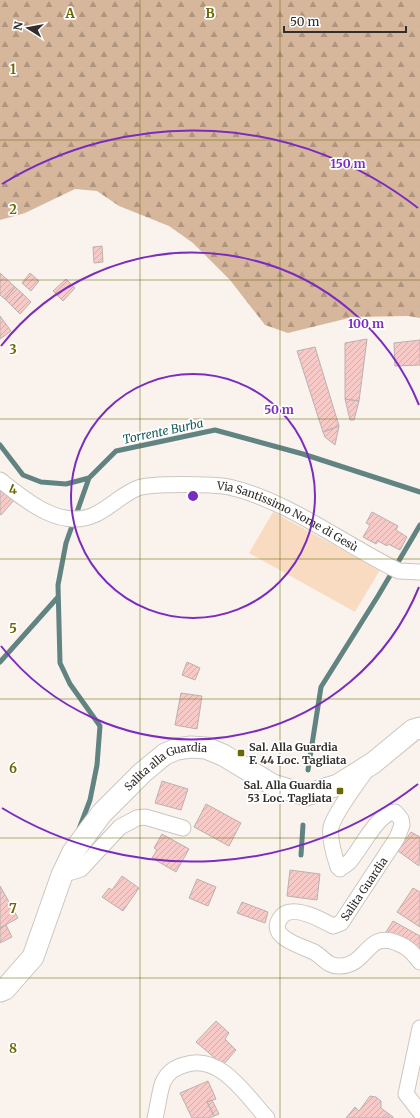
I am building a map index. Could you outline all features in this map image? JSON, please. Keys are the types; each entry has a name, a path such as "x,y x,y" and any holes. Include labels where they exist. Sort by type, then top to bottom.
{"main road":[{"name":"Salita alla Guardia","path":"0,991 5,989 33,957 62,875 72,852 102,813 142,773 165,754 177,749 191,747 206,748 223,755 273,785 306,795 338,786 373,763 413,730 420,728"}],"street":[{"name":"Via Santissimo Nome di Gesù","path":"0,480 35,505 61,518 78,520 95,515 124,495 138,488 154,485 227,487 261,496 400,571 420,572"},
{"name":"Salita Guardia","path":"373,763 356,784 332,826 332,844 338,867 340,869 349,862 382,818 391,812 398,814 401,819 402,825 397,838 341,923 333,926 314,916 300,912 289,912 284,914 279,921 278,929 282,937 288,942 307,948 333,966 347,966 353,963 373,943 380,939 388,939 403,945 412,951 420,962"},
{"path":"62,875 81,869 120,827 137,818 145,817 184,828"},
{"path":"420,1028 406,1094 420,1112"},
{"path":"155,1118 163,1083 168,1074 174,1068 187,1064 198,1063 207,1064 229,1076 239,1085 267,1118"}],"shaded area":[{"path":"273,512 380,570 355,612 249,553"}],"green space":[{"path":"0,0 420,0 420,318 408,316 353,317 288,333 265,325 230,280 193,243 169,226 119,206 97,191 75,189 25,213 0,220"}],"building":[{"path":"102,246 103,262 94,263 93,247"},
{"path":"0,273 15,287 5,299 0,295"},
{"path":"30,273 39,281 31,291 22,283"},
{"path":"66,279 75,288 63,301 53,291"},
{"path":"15,287 23,294 12,306 5,299"},
{"path":"23,294 31,302 20,314 12,306"},
{"path":"0,316 11,331 0,339"},
{"path":"367,339 359,401 345,399 345,343"},
{"path":"420,340 420,365 395,366 394,343"},
{"path":"315,347 339,426 323,432 297,351"},
{"path":"345,399 359,401 354,420 350,420"},
{"path":"339,426 335,445 325,437 323,432"},
{"path":"0,487 15,499 1,515 0,514"},
{"path":"372,512 398,526 396,530 407,537 400,550 388,544 387,546 378,541 376,544 363,537 370,525 366,523"},
{"path":"187,662 200,668 195,680 182,675"},
{"path":"181,693 202,696 197,729 175,725"},
{"path":"162,781 188,789 181,810 155,803"},
{"path":"206,804 241,823 229,846 194,827"},
{"path":"411,832 420,837 419,866 398,851"},
{"path":"162,834 189,849 176,872 152,858 157,850 154,848"},
{"path":"290,870 320,874 317,900 287,896"},
{"path":"122,876 139,888 123,911 102,897 109,888 112,890"},
{"path":"197,879 216,887 208,906 189,898"},
{"path":"0,886 18,918 0,928"},
{"path":"413,888 420,892 420,927 397,912"},
{"path":"242,902 268,912 265,923 237,913"},
{"path":"393,921 420,936 420,947 418,951 386,932"},
{"path":"6,925 12,937 0,943 0,928"},
{"path":"216,1021 229,1033 225,1039 236,1050 223,1065 196,1042"},
{"path":"208,1081 216,1099 207,1102 214,1116 210,1118 192,1118 180,1093"},
{"path":"370,1096 376,1097 381,1101 381,1108 389,1114 385,1118 346,1118 355,1107 359,1111"},
{"path":"212,1100 219,1114 214,1116 207,1102"},
{"path":"389,1114 393,1118 385,1118"}],"waterway":[{"name":"Torrente Burba","path":"0,445 23,475 41,482 66,484 89,478 116,451 215,430 303,454 420,492"},
{"path":"79,829 90,800 97,765 100,726 70,684 60,663 58,585 66,543 89,478"},
{"path":"308,770 321,687 420,525"},
{"path":"0,662 58,597"},
{"path":"301,855 303,825"}],"place":[{"name":"Sal. Alla Guardia F. 44 Loc. Tagliata","path":"241,753"},
{"name":"Sal. Alla Guardia 53 Loc. Tagliata","path":"340,791"}]}
